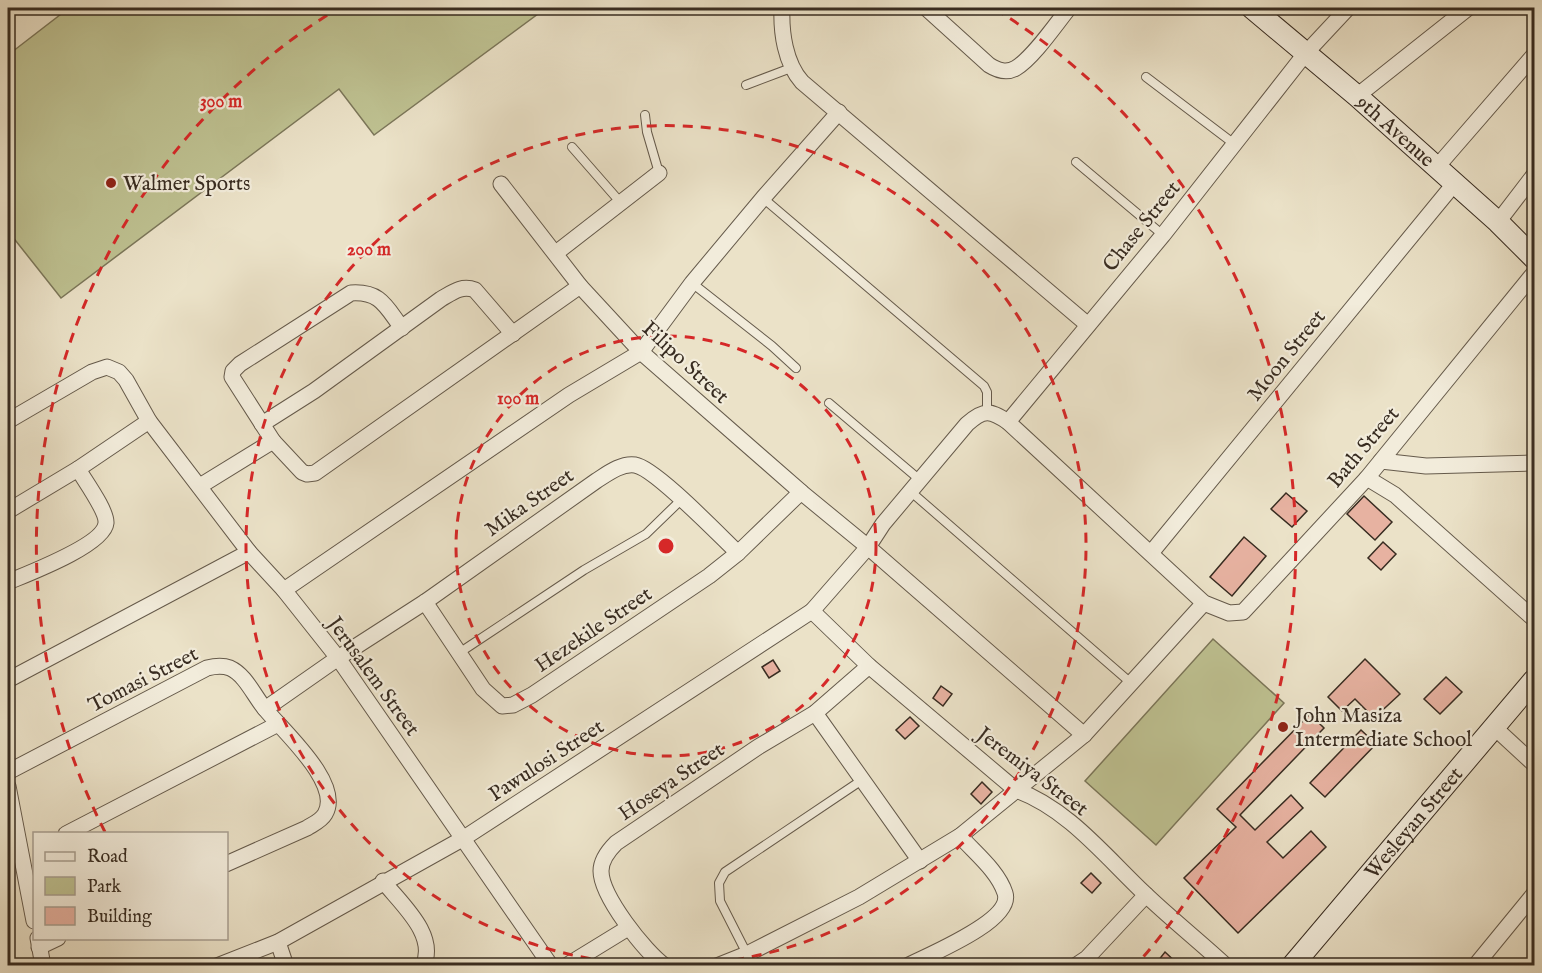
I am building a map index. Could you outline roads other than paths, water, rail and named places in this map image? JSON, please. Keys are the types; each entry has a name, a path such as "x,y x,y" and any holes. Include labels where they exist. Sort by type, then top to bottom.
{"street":[{"path":"782,8 789,62 802,82 1088,325"},
{"path":"926,8 989,65 1006,71 1015,69 1033,52 1069,8"},
{"name":"9th Avenue","path":"1252,8 1357,96 1498,222 1534,258"},
{"name":"Chase Street","path":"1008,422 1163,235 1305,54 1348,8"},
{"path":"1357,96 1468,8"},
{"path":"1436,168 1534,55"},
{"path":"284,590 569,395 641,352 692,283 839,112"},
{"path":"556,253 659,173"},
{"path":"1498,222 1534,175"},
{"name":"Filipo Street","path":"501,184 580,286 641,352 1084,735"},
{"name":"Moon Street","path":"1151,553 1454,184"},
{"name":"Bath Street","path":"1204,603 1229,613 1243,612 1367,478 1534,273"},
{"path":"402,328 380,298 364,292 351,293 240,364 232,371 232,377 273,441 302,472 307,474 315,472 580,286"},
{"path":"262,424 314,391 441,299 459,289 467,287 475,290 513,334"},
{"name":"Jerusalem Street","path":"8,422 92,372 107,367 119,372 149,421 249,552 284,590 338,658 551,966"},
{"path":"717,966 747,954 858,897 960,836 1084,735 1204,603 1008,422 998,415 987,412"},
{"name":"Pawulosi Street","path":"217,966 278,942 464,838 812,611 868,547 883,524 967,424 977,415 987,412"},
{"path":"8,511 78,469 149,421"},
{"path":"200,486 273,441"},
{"path":"1381,461 1426,466 1534,463"},
{"name":"Mika Street","path":"265,709 338,658 425,602 596,481 623,466 637,465 646,470 681,499 738,553"},
{"path":"8,582 77,551 103,532 106,527 106,517 78,469"},
{"path":"1367,478 1395,495 1534,619"},
{"name":"Hezekile Street","path":"425,602 483,689 502,706 513,705 532,695 674,601 738,553 801,492"},
{"path":"8,680 249,552"},
{"name":"Jeremiya Street","path":"812,611 869,666 1016,790 1031,795 1062,815 1146,895 1226,966"},
{"name":"Tomasi Street","path":"8,772 207,668 218,666 231,669 241,676 265,709 300,745 310,759 329,799 326,814 319,821 228,863"},
{"name":"Hoseya Street","path":"665,966 628,928 605,885 601,871 609,850 758,747 815,713 869,666"},
{"name":"Wesleyan Street","path":"1292,966 1534,680"},
{"path":"815,713 920,861"},
{"path":"70,832 278,724"},
{"path":"1495,728 1534,764"},
{"path":"8,786 28,853 33,910"},
{"path":"907,966 981,928 1004,907 1005,894 999,879 960,836"},
{"path":"384,881 425,937 427,956 423,966"},
{"path":"1475,966 1534,894"},
{"path":"1085,963 1146,895"},
{"path":"566,966 628,928"},
{"path":"278,942 286,966"},
{"path":"39,943 43,966"}],"lane":[{"path":"746,85 791,68"},
{"path":"1146,77 1233,143"},
{"path":"645,116 647,132 659,173"},
{"path":"573,147 621,203"},
{"path":"1076,162 1163,235"},
{"path":"764,198 984,386 987,392 987,412"},
{"path":"692,283 772,346 796,368"},
{"path":"830,403 915,485 1131,683"},
{"path":"459,653 584,570 646,534 681,499"},
{"path":"747,954 720,901 719,882 725,872 862,780"}],"place":[{"name":"Walmer Sports","path":"111,183"},
{"name":"John Masiza Intermediate School","path":"1283,727"}]}
